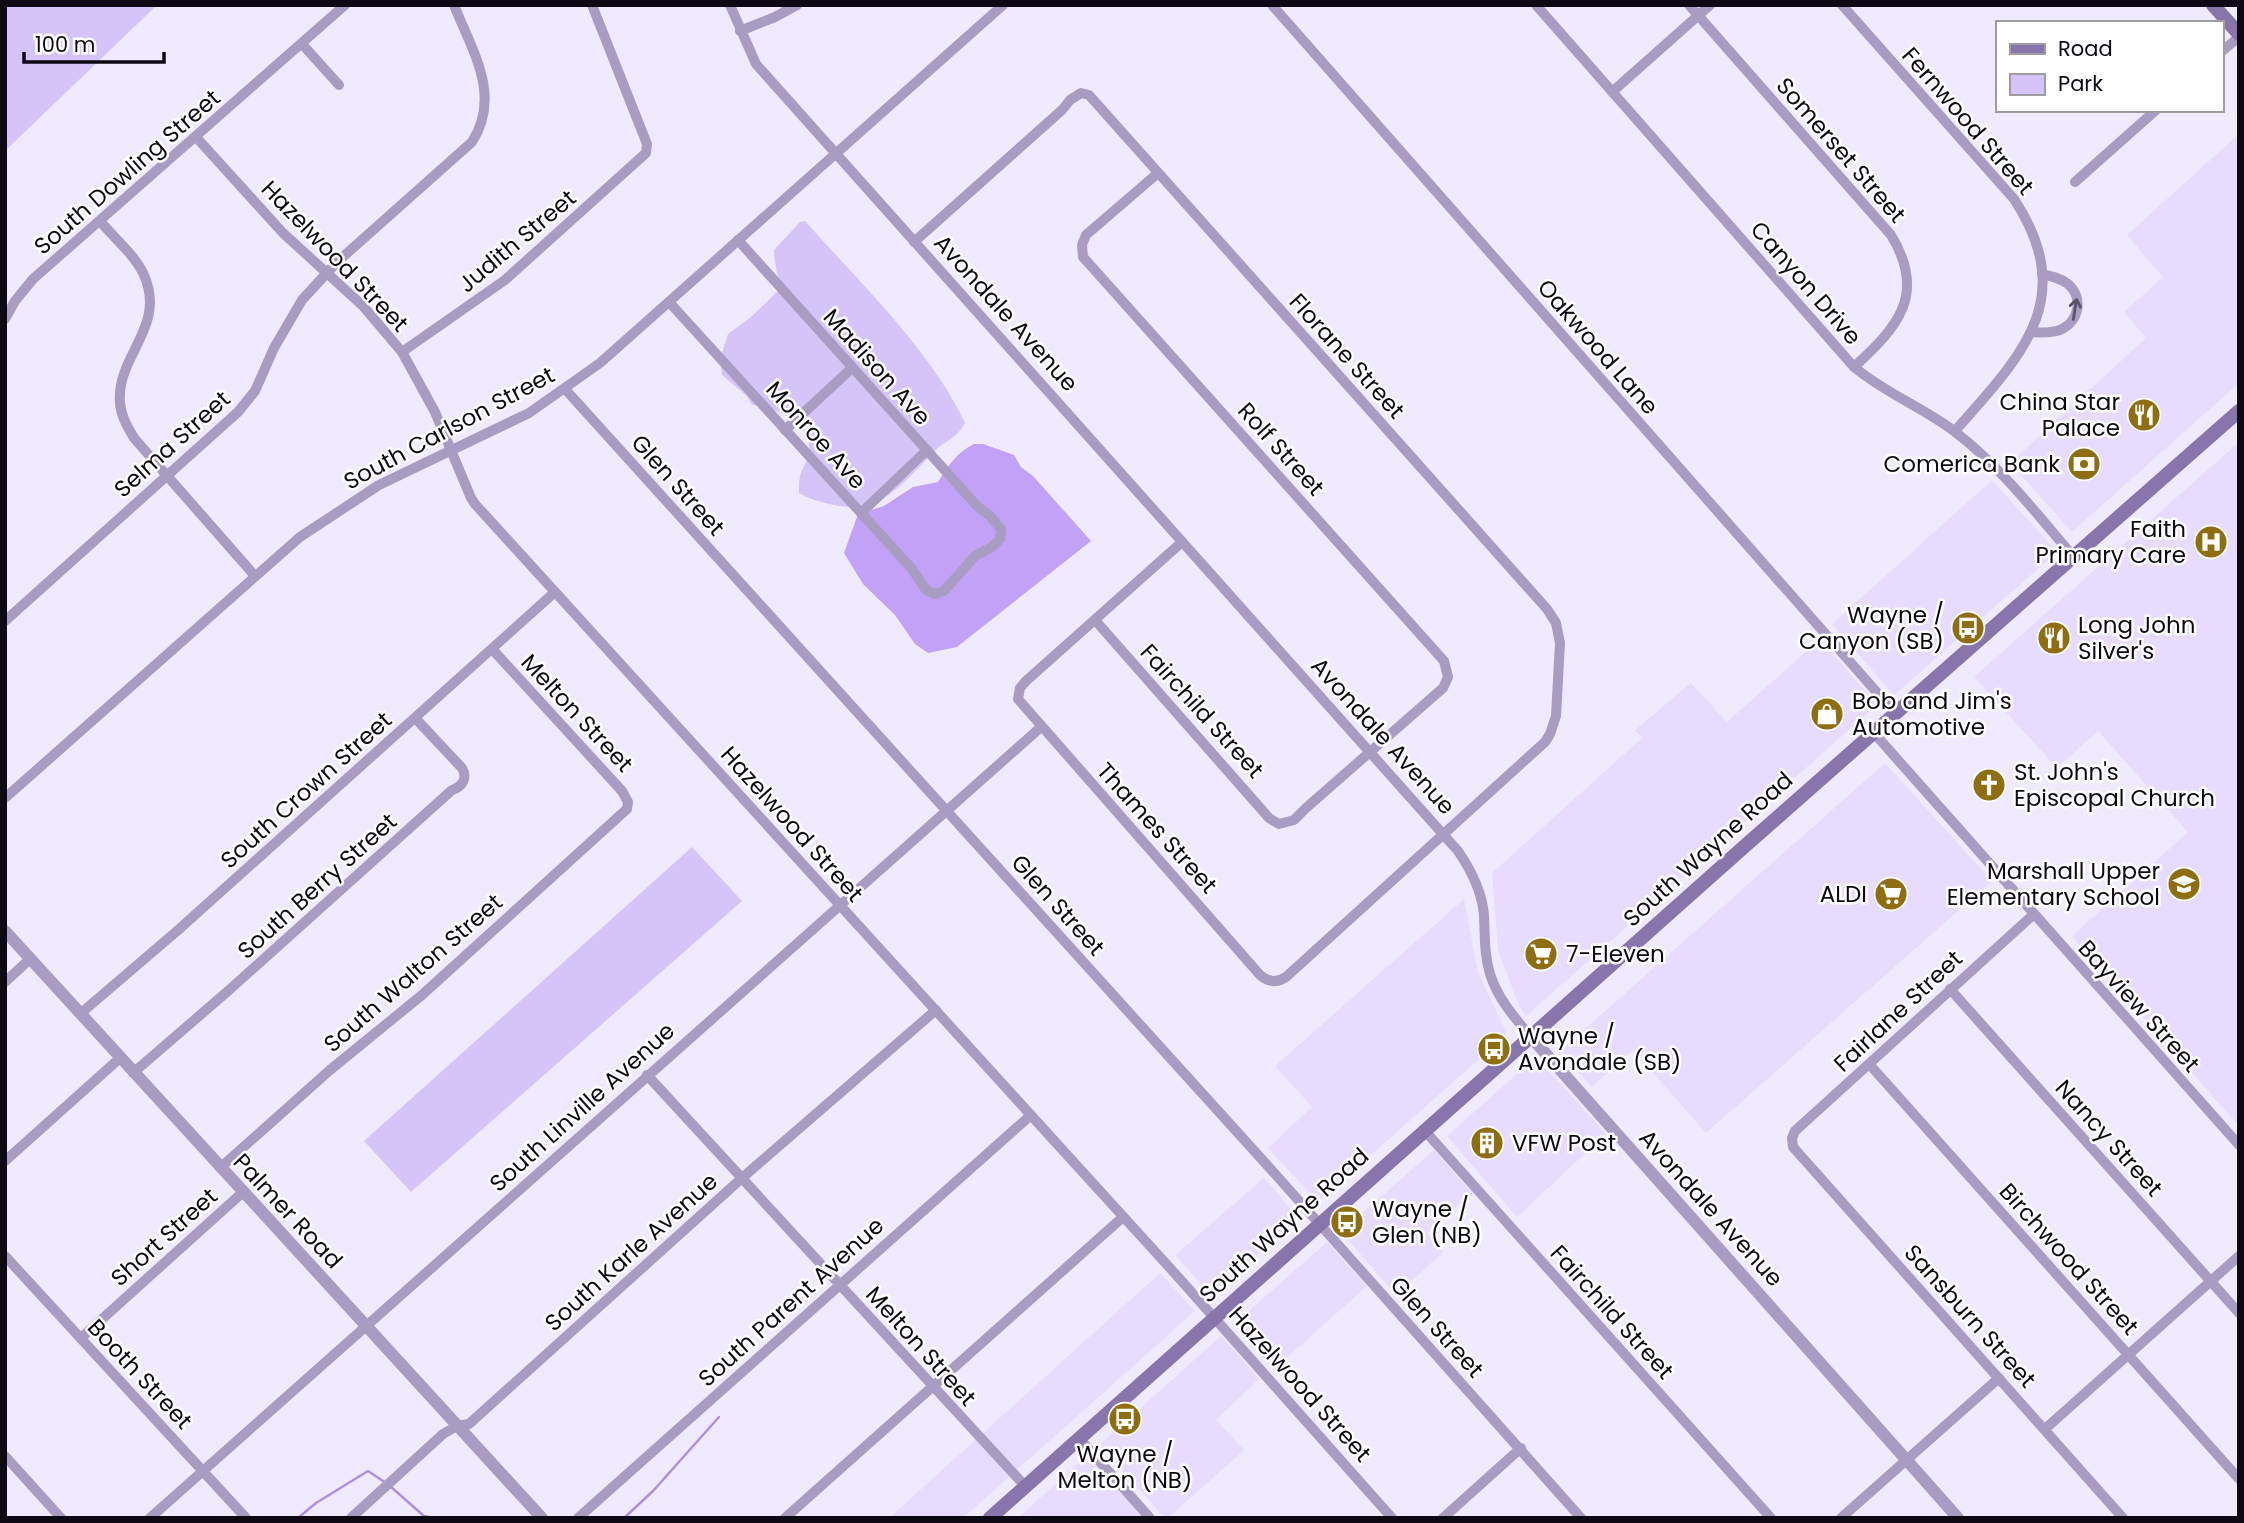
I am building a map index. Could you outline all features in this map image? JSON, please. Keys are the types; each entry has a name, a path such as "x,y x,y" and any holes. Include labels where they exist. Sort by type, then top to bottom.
{"main road":[{"path":"2213,5 2239,35"},
{"name":"South Wayne Road","path":"990,1518 1424,1130 2239,411"}],"street":[{"name":"South Dowling Street","path":"5,319 15,301 33,279 345,5"},
{"name":"Selma Street","path":"5,621 250,399 261,382 286,324 302,300 327,272 462,152 480,130 486,106 484,82 454,5"},
{"name":"Judith Street","path":"401,352 454,318 515,271 641,160 648,149 592,5"},
{"name":"Avondale Avenue","path":"730,5 756,64 1465,861 1479,892 1485,949 1495,989 1507,1009 1958,1518"},
{"path":"740,31 797,5"},
{"name":"South Carlson Street","path":"5,797 294,542 349,503 401,473 510,423 565,389 624,343 1003,5"},
{"name":"Oakwood Lane","path":"1272,5 1895,713"},
{"name":"Canyon Drive","path":"1536,5 1854,367 1880,387 1955,431 1993,464 2073,556"},
{"name":"Somerset Street","path":"1689,5 1891,235 1900,251 1907,279 1902,310 1891,332 1854,367"},
{"path":"1612,92 1710,5"},
{"name":"Fernwood Street","path":"1842,5 2014,199 2036,244 2042,274 2040,303 2032,332 2007,371 1955,431"},
{"path":"2223,50 2239,35"},
{"path":"302,44 339,85"},
{"name":"Florane Street","path":"914,242 1070,100 1081,93 1094,100 1547,609 1556,623 1560,643 1556,716 1550,734 1540,748 1443,835"},
{"path":"2075,182 2154,112"},
{"name":"Hazelwood Street","path":"196,137 283,233 363,306 401,352 427,395 471,498 1124,1217 1392,1518"},
{"name":"Rolf Street","path":"1158,173 1086,235 1082,245 1083,257 1447,665 1448,677 1443,688 1370,753"},
{"path":"100,221 138,264 148,287 148,322 123,375 120,403 124,420 134,438 255,576"},
{"name":"Madison Ave","path":"738,240 978,507 1001,529 1000,539 992,547 975,556 944,591 934,594"},
{"path":"2032,332 2059,330 2068,326 2073,321 2078,306 2077,295 2067,283 2042,274"},
{"name":"Monroe Ave","path":"669,302 912,569 926,590 934,594"},
{"path":"785,430 852,368"},
{"name":"Glen Street","path":"565,389 1521,1448 1581,1518"},
{"path":"861,513 927,450"},
{"name":"Thames Street","path":"1182,542 1020,688 1018,695 1020,703 1260,975 1269,981 1286,977 1443,835"},
{"name":"South Crown Street","path":"80,1014 416,719 555,592"},
{"name":"Fairchild Street","path":"1095,620 1269,818 1282,824 1294,820 1370,753"},
{"name":"Melton Street","path":"493,650 622,791 628,805"},
{"name":"South Berry Street","path":"133,1073 462,784 465,776 463,768 416,719"},
{"name":"South Linville Avenue","path":"150,1518 1041,727"},
{"name":"Bayview Street","path":"1874,733 2239,1145"},
{"name":"South Walton Street","path":"219,1168 330,1070 422,995 625,812 628,805"},
{"name":"Fairlane Street","path":"1792,1138 1795,1131 2033,915"},
{"name":"Palmer Road","path":"5,931 542,1518"},
{"path":"5,982 30,959"},
{"name":"Nancy Street","path":"1950,989 2239,1312"},
{"name":"South Karle Avenue","path":"351,1518 443,1434 457,1426 469,1424 742,1178 936,1010"},
{"path":"5,1161 120,1058"},
{"name":"Birchwood Street","path":"1870,1065 2239,1479"},
{"name":"Melton Street","path":"647,1075 1026,1486"},
{"name":"South Parent Avenue","path":"578,1518 1031,1115"},
{"name":"Fairchild Street","path":"1424,1130 1771,1518"},
{"name":"Sansburn Street","path":"1792,1138 1793,1147 2123,1518"},
{"name":"Short Street","path":"81,1338 242,1192"},
{"path":"785,1518 1124,1217"},
{"name":"Booth Street","path":"5,1256 246,1518"},
{"path":"2045,1429 2239,1256"},
{"path":"1841,1518 1999,1378"},
{"path":"1079,1438 1150,1518"},
{"path":"1443,1518 1521,1448"},
{"path":"5,1456 61,1518"}],"shaded area":[{"path":"2239,134 2239,383 2072,532 2010,463 2146,338 2124,312 2163,277 2127,235"},
{"path":"2239,442 2239,1126 2072,936 2188,832 2098,731 2057,768 1974,677"},
{"path":"974,444 983,444 1014,455 1021,467 1033,476 1091,541 957,647 928,653 915,644 895,615 863,584 844,553 858,514 884,506 913,487 938,482 957,456"},
{"path":"1992,480 2057,552 1894,695 1832,624"},
{"path":"1820,639 1877,705 1526,1016 1519,1006 1498,950 1492,873 1642,738 1635,730 1691,683 1727,722"},
{"path":"1885,763 1992,881 1706,1133 1633,1050 1592,1087 1560,1051"},
{"path":"1464,899 1478,972 1507,1034 1318,1202 1268,1148 1312,1107 1275,1066"},
{"path":"1536,1057 1606,1134 1517,1217 1447,1136"},
{"path":"1434,1150 1472,1193 1427,1233 1443,1252 1396,1295 1341,1232"},
{"path":"1264,1178 1299,1218 1212,1296 1175,1255"},
{"path":"1327,1242 1367,1286 1273,1370 1233,1325"},
{"path":"1160,1273 1195,1311 963,1518 889,1518"},
{"path":"1221,1336 1259,1379 1216,1420 1244,1450 1165,1518 1099,1445"},
{"path":"1088,1455 1145,1518 1018,1518"}],"green space":[{"path":"5,5 157,5 5,151"},
{"path":"805,221 914,343 951,396 965,423 957,434 889,495 863,506 829,504 799,493 800,476 809,455 806,435 792,419 772,409 752,405 747,396 722,375 720,359 728,334 751,317 779,290 774,250 800,222"},
{"path":"692,847 742,901 411,1192 364,1141"}],"waterway":[{"path":"624,1518 653,1491 719,1417"},
{"path":"298,1518 316,1503 368,1471 386,1483"},
{"path":"391,1487 424,1516 433,1518"}],"place":[{"name":"China Star Palace","path":"2144,415"},
{"name":"Comerica Bank","path":"2084,464"},
{"name":"Faith Primary Care","path":"2211,542"},
{"name":"Wayne / Canyon (SB)","path":"1968,628"},
{"name":"Long John Silver's","path":"2054,638"},
{"name":"Bob and Jim's Automotive","path":"1827,714"},
{"name":"St. John's Episcopal Church","path":"1989,785"},
{"name":"Marshall Upper Elementary School","path":"2184,884"},
{"name":"ALDI","path":"1891,894"},
{"name":"7-Eleven","path":"1541,954"},
{"name":"Wayne / Avondale (SB)","path":"1494,1049"},
{"name":"VFW Post","path":"1487,1143"},
{"name":"Wayne / Glen (NB)","path":"1347,1222"},
{"name":"Wayne / Melton (NB)","path":"1125,1419"}]}
